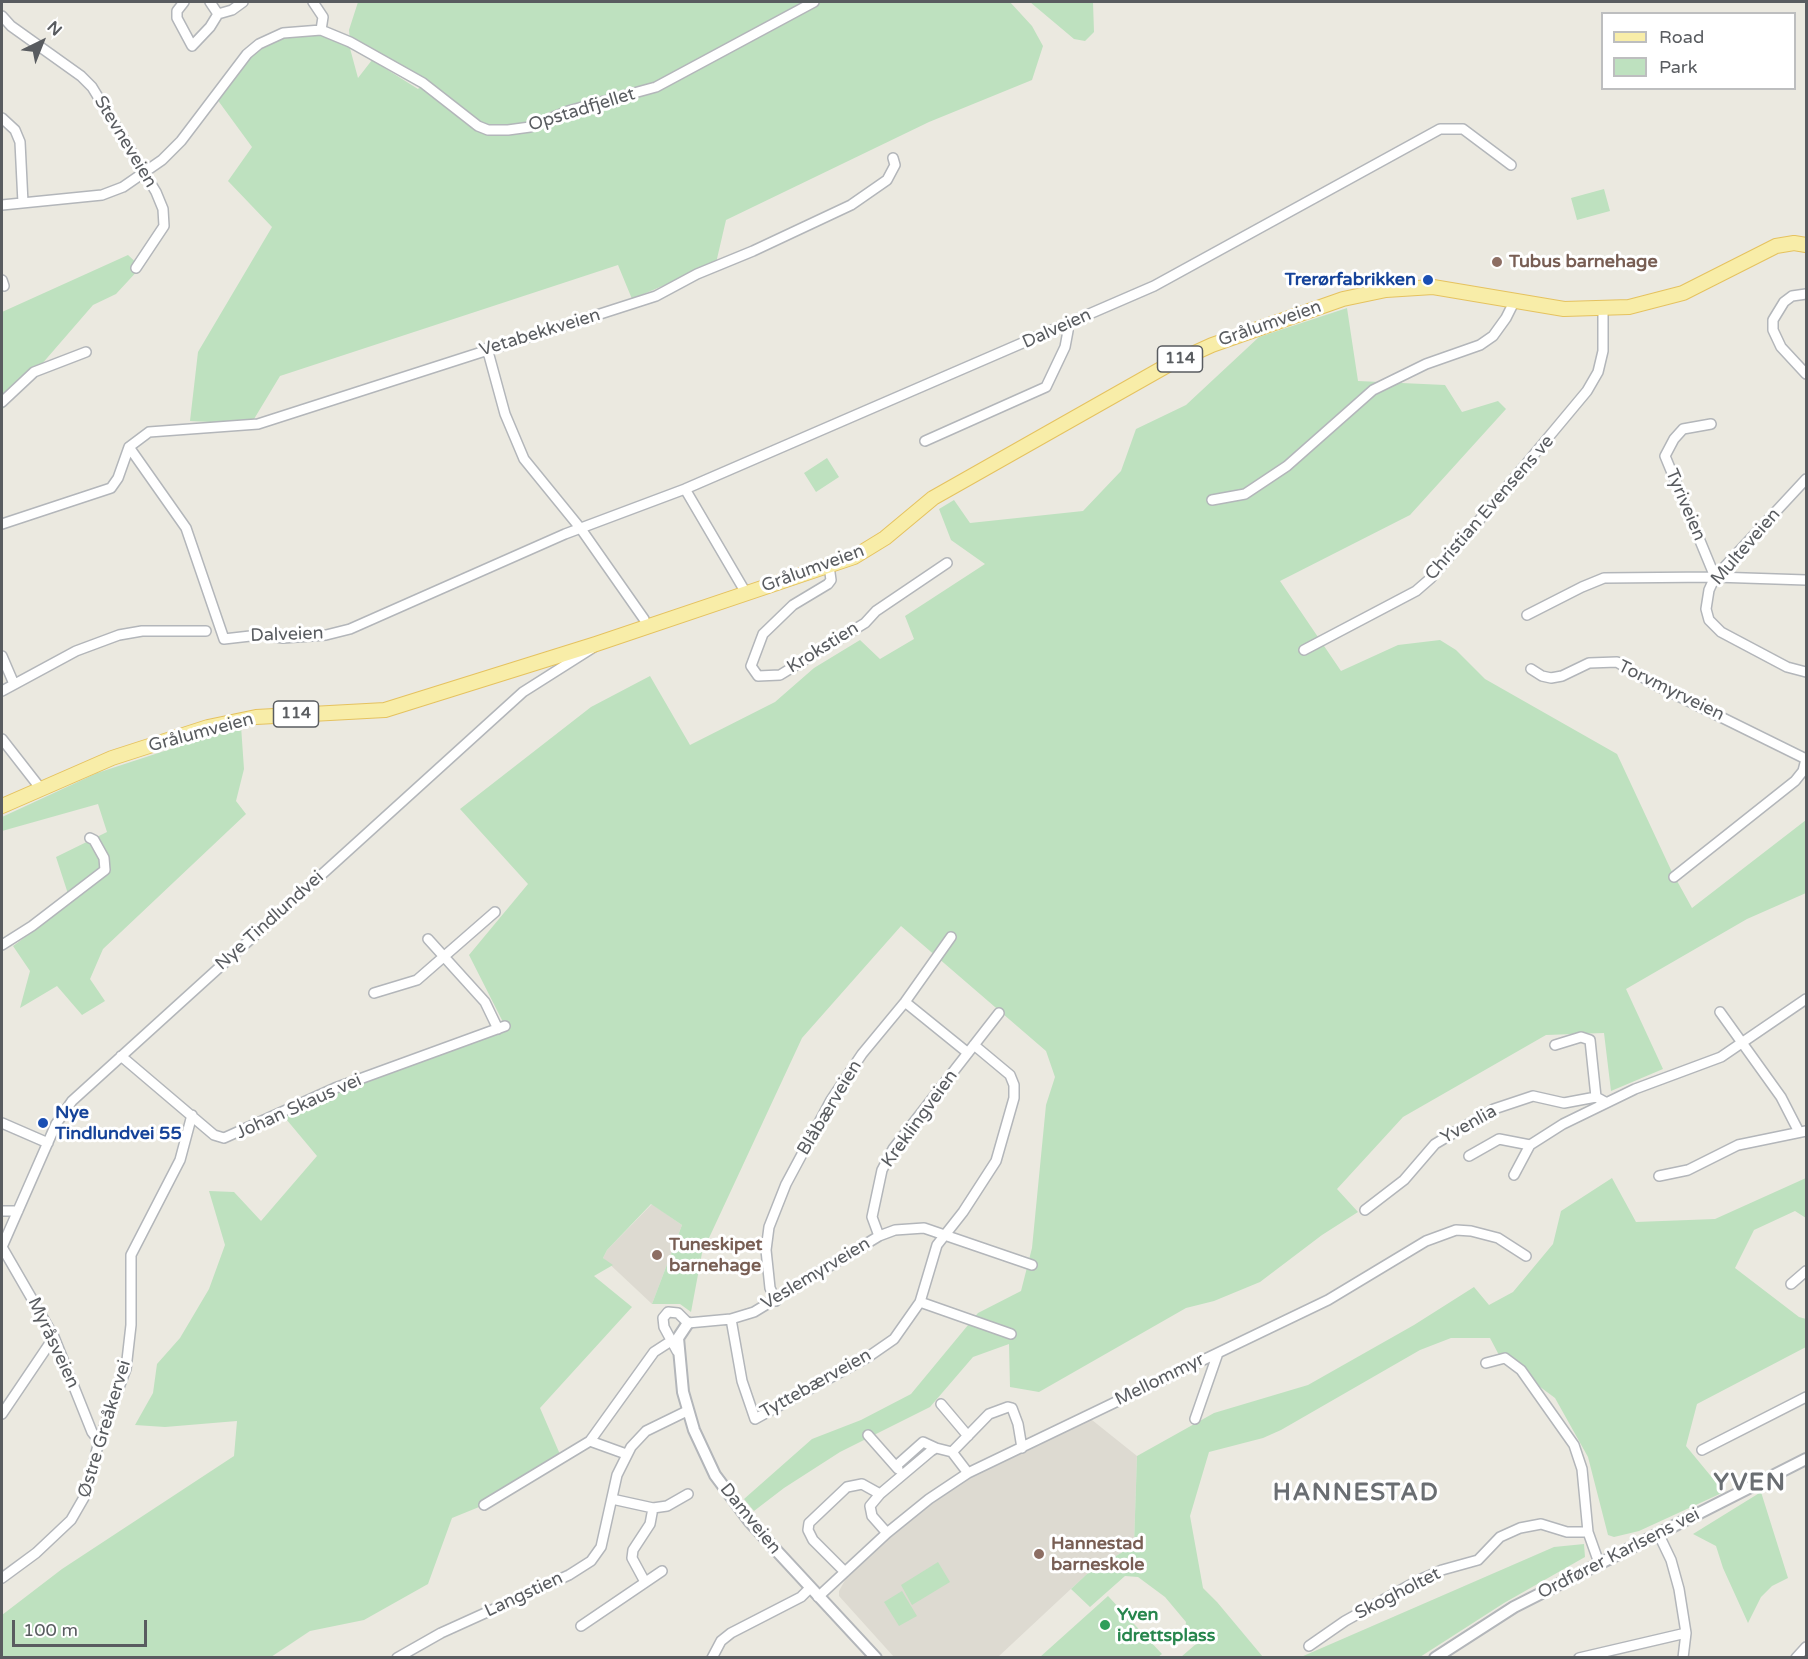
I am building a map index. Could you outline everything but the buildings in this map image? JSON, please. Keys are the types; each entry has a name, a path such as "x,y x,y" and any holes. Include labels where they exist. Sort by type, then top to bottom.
{"main road":[{"name":"Grålumveien","path":"2,806 112,758 229,721 294,714 358,714 385,710 596,644 829,566 869,548 933,498 1160,369 1212,345 1343,299 1371,292 1433,287 1564,309 1602,309 1641,305 1671,298 1767,249 1785,244 1806,245"}],"street":[{"path":"184,2 177,11 177,18 192,46 210,27 218,14 232,10 243,2"},
{"path":"210,2 218,14"},
{"path":"313,2 323,17 321,30"},
{"name":"Opstadfjellet","path":"2,204 113,192 162,160 181,141 228,77 258,44 283,33 321,30 350,42 423,84 478,126 488,130 508,130 530,128 568,111 656,87 814,2"},
{"name":"Stevneveien","path":"2,16 92,87 164,209 164,226 136,268"},
{"path":"2,117 15,130 20,142 23,202"},
{"name":"Dalveien","path":"129,447 186,528 224,639 259,635 308,637 351,629 582,529 685,489 1154,286 1440,129 1463,129 1511,165"},
{"name":"Vetabekkveien","path":"129,447 149,432 258,424 488,348 577,323 656,296 697,274 753,251 851,205 877,188 892,172 893,158"},
{"path":"1806,294 1792,296 1784,302 1773,320 1773,330 1781,347 1806,374"},
{"path":"1212,500 1245,494 1287,466 1373,390 1426,364 1479,345 1493,336 1514,302"},
{"name":"Christian Evensens ve","path":"1304,650 1416,591 1431,578 1587,392 1598,372 1603,351 1602,309"},
{"path":"925,441 1046,387 1065,347 1068,331 1065,325"},
{"path":"488,348 505,414 524,459 582,529 644,619"},
{"path":"2,402 34,372 62,359 86,352"},
{"name":"Tyriveien","path":"1711,423 1683,429 1674,439 1665,456 1715,577"},
{"path":"2,524 111,488 118,478 129,447"},
{"name":"Multeveien","path":"1806,479 1715,577 1708,590 1706,609 1714,626 1787,667 1806,672"},
{"name":"Grålumveien","path":"685,489 746,593"},
{"name":"Krokstien","path":"829,566 828,584 793,605 763,634 751,666 758,676 780,675 865,622 876,611 947,563"},
{"path":"1527,615 1582,586 1604,578 1715,577 1806,580"},
{"path":"2,691 76,651 119,635 142,631 206,631"},
{"name":"Nye Tindlundvei","path":"2,1247 56,1124 72,1101 523,692 542,678 588,653 596,644"},
{"path":"2,656 14,684"},
{"name":"Torvmyrveien","path":"1531,669 1551,678 1562,676 1589,663 1617,662 1656,685 1806,759"},
{"path":"2,739 40,789"},
{"path":"1674,877 1795,781 1803,771 1806,759"},
{"path":"2,945 32,926 105,870 104,858 90,837"},
{"path":"374,993 417,980 495,912"},
{"name":"Blåbærveien","path":"776,1301 770,1288 766,1250 769,1227 786,1184 831,1100 862,1054 905,1002 951,937"},
{"name":"Johan Skaus vei","path":"122,1056 219,1137 231,1137 335,1088 501,1028 485,1002 428,939"},
{"name":"Yvenlia","path":"1469,1156 1499,1139 1530,1145 1600,1100 1721,1057 1744,1044 1806,999"},
{"name":"Tyttebærveien","path":"731,1319 740,1372 755,1419 886,1344 905,1325 920,1302 937,1245 943,1234 963,1212 996,1161 1014,1098 1014,1085 1010,1075 905,1002"},
{"path":"1659,1176 1688,1170 1738,1145 1803,1131 1720,1012"},
{"name":"Kreklingveien","path":"879,1236 872,1217 882,1170 893,1149 999,1013"},
{"path":"1555,1045 1581,1037 1590,1040 1600,1100"},
{"name":"Yvenlia","path":"1365,1210 1404,1180 1435,1144 1494,1109 1533,1096 1564,1103 1600,1100"},
{"name":"Østre Greåkervei","path":"2,1578 36,1553 80,1508 87,1494 99,1441 128,1362 131,1255 180,1160 192,1115"},
{"path":"2,1123 48,1143"},
{"path":"1514,1175 1530,1145"},
{"path":"2,1211 18,1211"},
{"name":"Veslemyrveien","path":"688,1323 731,1319 776,1301 879,1236 911,1228 943,1234"},
{"name":"Mellommyr","path":"818,1597 887,1533 929,1499 968,1473 1354,1287 1440,1235 1456,1230 1471,1231 1498,1239 1526,1256"},
{"path":"943,1234 1032,1265"},
{"name":"Myråsveien","path":"2,1247 54,1337 92,1432 99,1441"},
{"path":"1791,1284 1806,1271"},
{"path":"920,1302 1011,1334"},
{"name":"Damveien","path":"688,1323 678,1313 670,1311 665,1314 664,1327 674,1346 687,1411 703,1452 726,1493 818,1597 876,1658"},
{"path":"484,1506 590,1441 654,1352 674,1346 680,1332 688,1323"},
{"path":"2,1414 54,1337"},
{"path":"1195,1419 1218,1353"},
{"path":"1486,1363 1505,1358 1521,1370 1574,1444 1582,1469 1588,1532 1599,1563"},
{"path":"1702,1450 1806,1397"},
{"path":"941,1404 968,1437"},
{"path":"952,1452 990,1414 1008,1407 1012,1408 1018,1424 1022,1448"},
{"name":"Langstien","path":"397,1658 441,1633 569,1575 591,1561 601,1547 617,1475 626,1454 646,1431 687,1411"},
{"path":"868,1435 899,1470"},
{"path":"590,1441 626,1454"},
{"path":"887,1533 870,1511 880,1494 923,1442 952,1452 968,1473"},
{"name":"Ordfører Karlsens vei","path":"1435,1658 1514,1607 1806,1459"},
{"path":"844,1572 813,1540 807,1526 847,1488 862,1484 880,1494"},
{"path":"612,1499 653,1508 667,1506 688,1494"},
{"path":"645,1582 632,1558 633,1550 650,1524 653,1508"},
{"name":"Skogholtet","path":"1309,1646 1345,1621 1419,1580 1442,1570 1478,1560 1500,1537 1520,1527 1541,1524 1567,1532 1588,1532"},
{"path":"1659,1534 1676,1579 1686,1633 1683,1658"},
{"path":"581,1626 662,1571"},
{"path":"711,1658 721,1641 731,1633 801,1597 810,1588"},
{"path":"1579,1658 1686,1633"},
{"path":"1796,1658 1806,1647"}],"shaded area":[{"path":"652,1204 682,1225 652,1304 603,1258 607,1250"},
{"path":"1087,1416 1137,1456 1134,1545 1088,1573 998,1657 894,1657 839,1596 839,1591 854,1564 929,1499"}],"green space":[{"path":"358,2 1010,2 1032,26 1043,46 1032,80 929,122 726,220 716,263 632,299 618,265 280,376 251,424 190,421 198,352 272,227 228,181 252,147 214,95 247,54 300,30 348,41 358,78 372,60 418,89 423,84 350,42 349,30"},
{"path":"1030,2 1093,2 1094,32 1085,41 1074,39"},
{"path":"1604,189 1610,211 1577,220 1571,198"},
{"path":"128,255 141,267 116,294 93,305 2,410 2,312"},
{"path":"1347,308 1358,381 1445,385 1462,412 1498,401 1506,409 1410,515 1280,581 1341,671 1398,645 1440,640 1456,650 1485,679 1617,754 1671,870 1692,908 1806,820 1806,893 1747,919 1626,989 1663,1069 1611,1091 1604,1033 1546,1035 1403,1117 1337,1189 1358,1212 1322,1235 1260,1282 1214,1301 1186,1308 1039,1392 1010,1387 1009,1344 973,1357 930,1407 840,1452 784,1488 754,1511 744,1499 812,1439 861,1420 911,1394 978,1313 1021,1291 1032,1248 1046,1105 1055,1077 1046,1051 901,926 802,1038 702,1253 691,1312 680,1304 652,1304 682,1225 651,1204 607,1250 603,1258 613,1265 594,1276 632,1307 540,1408 562,1459 484,1505 452,1518 428,1584 364,1620 310,1631 271,1657 2,1658 2,1615 62,1569 234,1456 237,1421 165,1427 135,1425 153,1393 157,1364 180,1338 209,1289 225,1245 209,1191 234,1192 261,1221 317,1156 281,1113 505,1026 469,955 528,884 460,809 591,707 650,676 690,745 775,702 814,668 860,640 880,659 914,639 905,616 985,564 951,540 939,509 954,500 970,523 1083,511 1121,471 1136,429 1186,405 1259,337"},
{"path":"827,458 839,477 816,492 804,473"},
{"path":"241,726 244,769 236,801 246,814 103,949 90,979 105,1001 82,1015 57,986 20,1008 30,971 13,946 71,903 56,857 107,832 98,804 2,831 2,817 97,773"},
{"path":"1612,1178 1636,1222 1715,1219 1806,1178 1806,1218 1795,1211 1754,1230 1735,1268 1799,1317 1806,1319 1806,1347 1697,1404 1686,1446 1724,1492 1639,1531 1614,1537 1608,1535 1588,1457 1555,1398 1500,1357 1490,1338 1451,1338 1420,1350 1281,1430 1263,1438 1209,1452 1190,1516 1203,1588 1263,1657 1181,1657 1196,1644 1184,1635 1186,1622 1165,1597 1138,1577 1125,1576 1090,1607 1071,1589 1088,1573 1134,1545 1137,1456 1214,1413 1308,1385 1414,1325 1474,1287 1489,1305 1513,1292 1553,1244 1561,1211"},
{"path":"1761,1492 1788,1578 1772,1586 1761,1597 1748,1623 1723,1568 1716,1546 1693,1534"},
{"path":"1584,1544 1585,1557 1504,1603 1420,1657 1301,1657 1554,1547"},
{"path":"938,1562 950,1582 912,1605 901,1585"},
{"path":"902,1591 917,1616 899,1626 884,1602"},
{"name":"Yven idrettsplass","path":"1108,1596 1162,1654 1158,1657 1040,1657"}],"place":[{"name":"Tubus barnehage","path":"1497,262"},
{"name":"Trerørfabrikken","path":"1428,280"},
{"name":"Nye Tindlundvei 55","path":"43,1123"},
{"name":"Tuneskipet barnehage","path":"657,1255"},
{"name":"Hannestad barneskole","path":"1039,1554"},
{"name":"Yven idrettsplass","path":"1105,1625"}],"district":[{"name":"YVEN","path":"1750,1484"},
{"name":"HANNESTAD","path":"1356,1494"}]}
